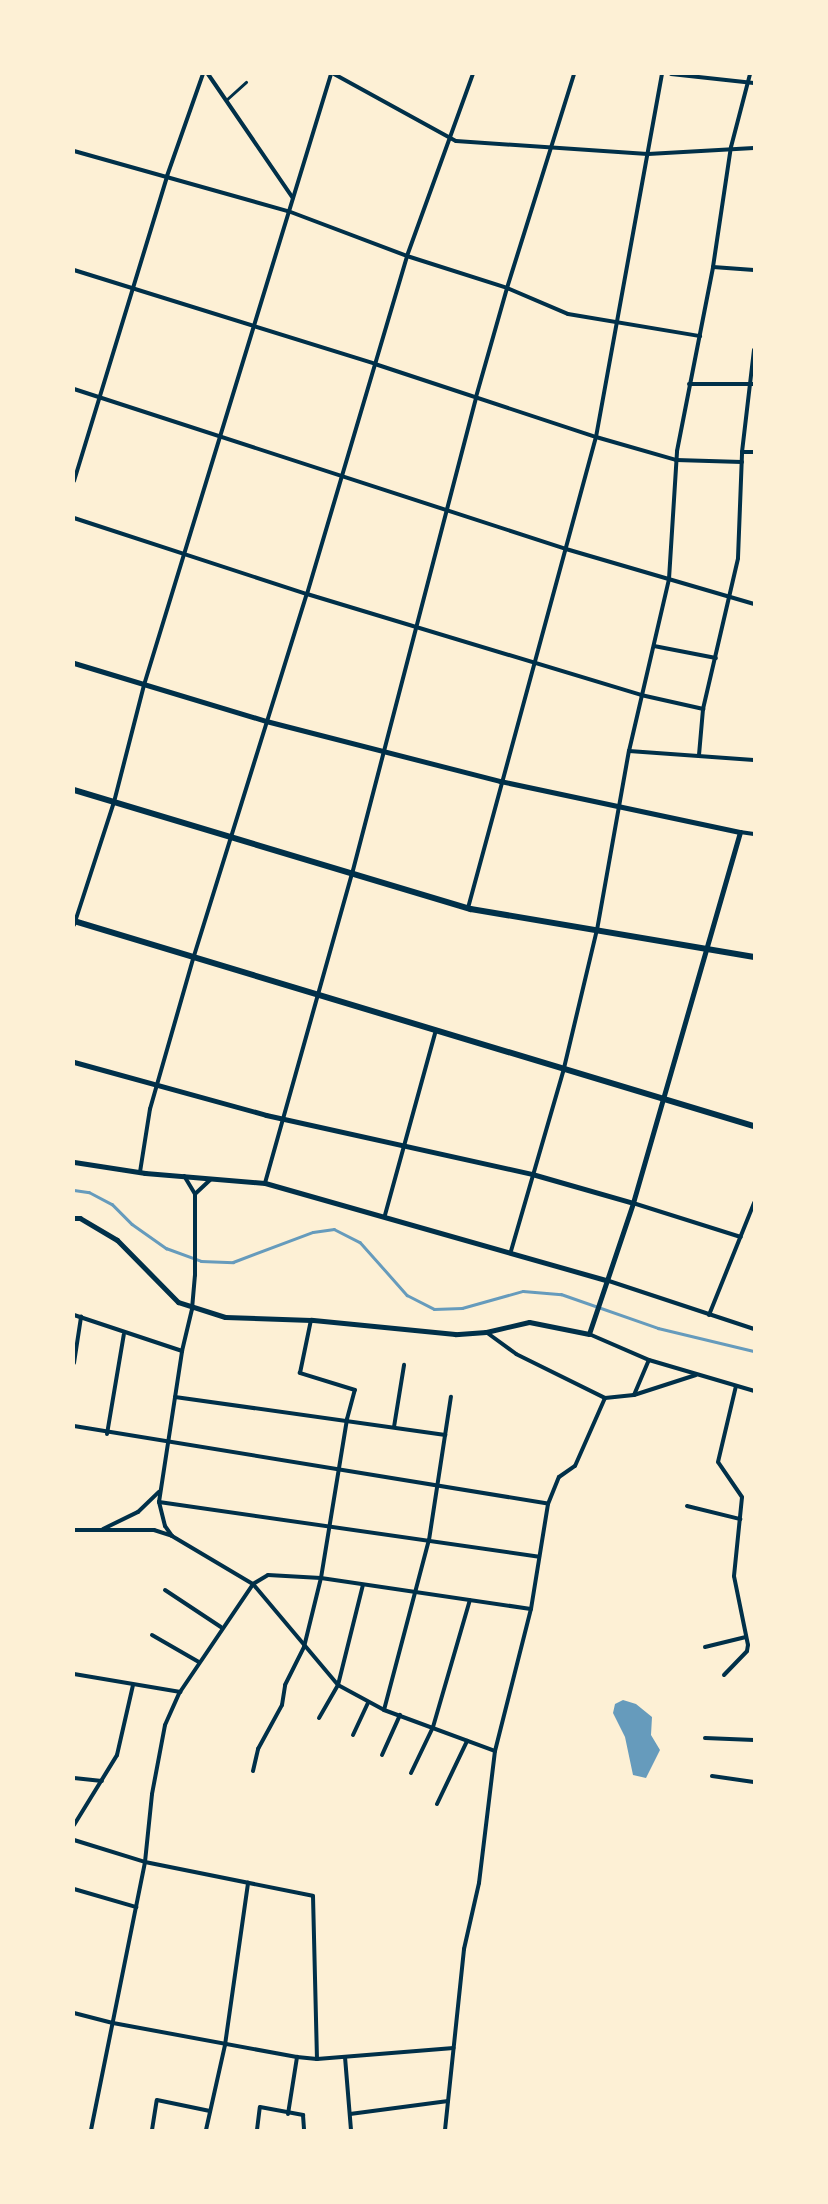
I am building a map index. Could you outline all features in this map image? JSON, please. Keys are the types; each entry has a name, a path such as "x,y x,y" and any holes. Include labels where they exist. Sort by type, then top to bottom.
{"main road":[{"path":"74,790 232,839 468,908 754,957"},
{"path":"74,922 754,1126"}],"street":[{"path":"74,481 134,291 167,176 203,74"},
{"path":"208,74 293,198"},
{"path":"74,922 114,802 144,685 187,554 288,211 333,74 450,138 466,142 648,154 754,148"},
{"path":"140,1172 146,1128 193,959 307,594 340,475 407,256 473,74"},
{"path":"265,1183 281,1118 352,874 445,510 476,397 507,288 574,74"},
{"path":"468,908 500,781 536,662 596,437 662,74"},
{"path":"671,74 754,83"},
{"path":"512,1251 532,1174 564,1068 597,930 621,809 629,751 669,578 676,460 688,384 700,336 713,267 731,148 746,82 750,74"},
{"path":"226,100 246,82"},
{"path":"74,151 288,211 407,256 507,288 568,314 700,336"},
{"path":"713,267 754,270"},
{"path":"74,270 134,291 375,364 596,437 676,460 742,462"},
{"path":"699,755 703,709 731,597 741,531 742,452 752,384 754,350"},
{"path":"688,384 752,384"},
{"path":"74,389 566,549 754,604"},
{"path":"742,452 754,452"},
{"path":"74,518 307,594 641,695 703,709"},
{"path":"654,646 716,658"},
{"path":"74,663 266,721 500,781 621,809 754,834"},
{"path":"629,751 754,760"},
{"path":"590,1332 633,1203 740,832"},
{"path":"385,1215 436,1030"},
{"path":"74,1062 157,1087 281,1118 532,1174 741,1237"},
{"path":"74,1162 140,1172 265,1183 512,1251 754,1329"},
{"path":"172,1536 164,1526 159,1502 182,1351 192,1309 195,1275 195,1194 184,1176"},
{"path":"195,1194 211,1179"},
{"path":"708,1315 754,1203"},
{"path":"74,1218 80,1218 117,1240 168,1295 192,1309 225,1317 311,1320 455,1334 486,1332 529,1322 590,1332 649,1360 754,1391"},
{"path":"74,1315 124,1334 182,1351"},
{"path":"74,1363 81,1317"},
{"path":"253,1771 258,1750 282,1705 285,1685 304,1647 321,1578 347,1419 355,1390 300,1373 311,1320"},
{"path":"486,1332 508,1350 605,1398 634,1395 696,1375"},
{"path":"107,1434 124,1334"},
{"path":"634,1395 649,1360"},
{"path":"394,1427 404,1365"},
{"path":"724,1675 747,1651 734,1576 742,1497 718,1462 736,1386"},
{"path":"175,1397 347,1419 445,1435"},
{"path":"384,1710 417,1592 429,1540 452,1397"},
{"path":"445,2130 464,1949 479,1883 495,1751 531,1609 548,1504 559,1477 575,1466 605,1398"},
{"path":"74,1426 107,1434 548,1504"},
{"path":"101,1530 138,1512 160,1491"},
{"path":"159,1502 330,1524 539,1557"},
{"path":"687,1506 740,1519"},
{"path":"74,1530 154,1530 172,1536 253,1584 304,1647 338,1685 384,1710 495,1751"},
{"path":"91,2130 145,1862 158,1753 165,1725 180,1692 222,1627 253,1584 268,1575 321,1578 531,1609"},
{"path":"319,1718 338,1685 363,1585"},
{"path":"165,1590 222,1627"},
{"path":"411,1773 433,1727 470,1600"},
{"path":"152,1635 199,1662"},
{"path":"705,1647 746,1637"},
{"path":"74,1674 180,1692"},
{"path":"74,1825 117,1755 133,1685"},
{"path":"352,1735 368,1703"},
{"path":"382,1755 400,1715"},
{"path":"705,1738 754,1740"},
{"path":"437,1804 467,1741"},
{"path":"712,1776 754,1782"},
{"path":"74,1778 102,1781"},
{"path":"74,1840 145,1862 313,1896 317,2059"},
{"path":"206,2130 225,2045 248,1883"},
{"path":"74,1889 136,1907"},
{"path":"74,2013 113,2023 225,2045 317,2059 454,2048"},
{"path":"288,2114 297,2057"},
{"path":"345,2057 351,2130"},
{"path":"152,2130 157,2100 210,2111"},
{"path":"350,2114 448,2101"},
{"path":"257,2130 260,2107 288,2114 303,2115 304,2130"}],"water":[{"path":"623,1700 636,1704 652,1717 651,1735 660,1750 646,1778 633,1775 625,1737 613,1713 615,1704"}],"waterway":[{"path":"74,1190 89,1192 112,1204 132,1224 166,1248 201,1261 233,1262 313,1232 334,1229 360,1242 407,1295 434,1309 462,1308 523,1291 561,1294 658,1328 754,1351"}]}
